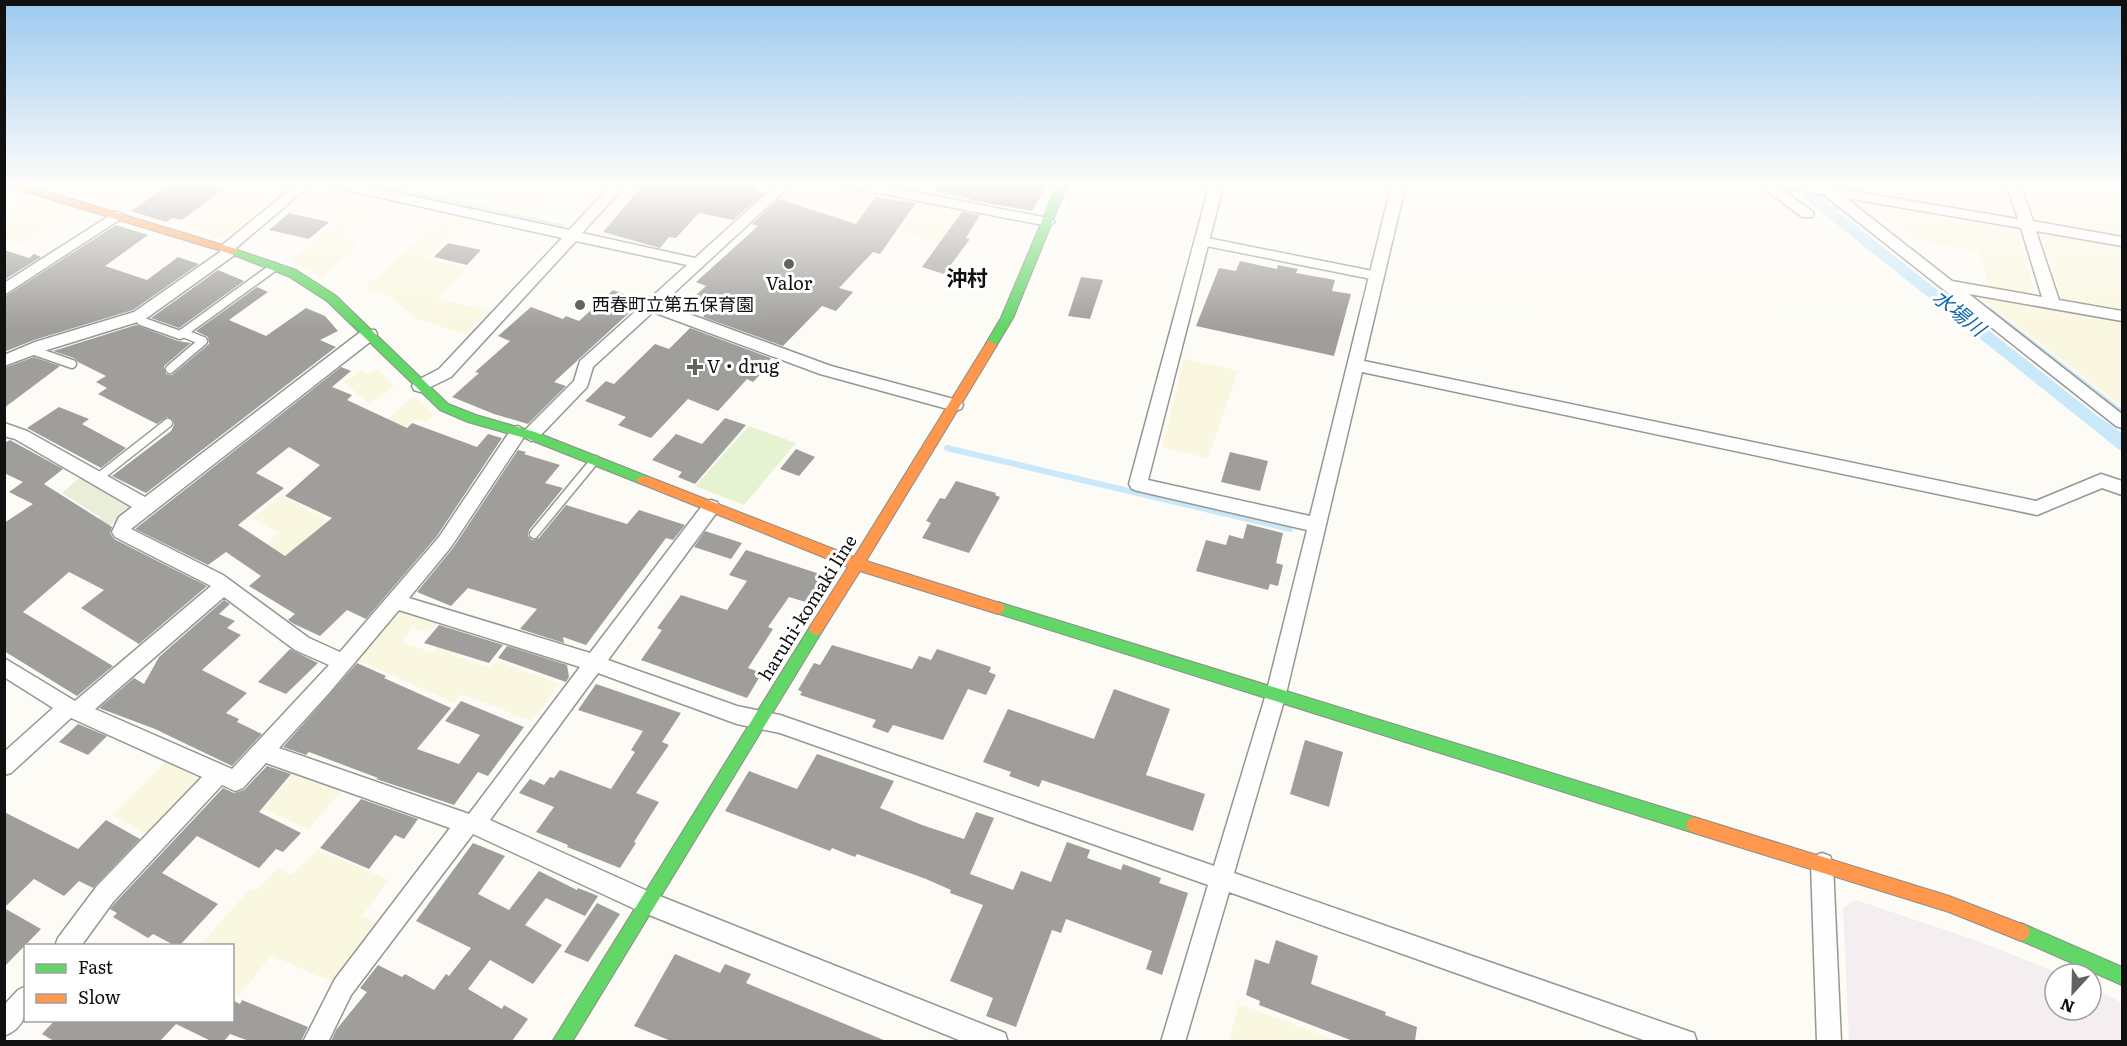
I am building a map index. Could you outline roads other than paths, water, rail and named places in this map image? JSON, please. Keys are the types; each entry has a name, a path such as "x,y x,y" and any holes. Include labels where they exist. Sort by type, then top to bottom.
{"street":[{"path":"4,290 92,232"},
{"path":"170,232 292,273 331,298 444,407 472,419 524,433 856,564 1949,904 2059,947 2122,976"},
{"path":"5,360 138,316 249,232"},
{"path":"557,232 697,263"},
{"path":"420,386 444,373 575,232"},
{"path":"4,666 73,709 235,781 343,662 445,542 524,433 581,383 586,365 732,232"},
{"name":"haruhi-komaki line","path":"561,1041 1007,318 1044,232"},
{"path":"1204,232 1138,484 1317,525"},
{"path":"1173,1041 1276,694 1387,232"},
{"path":"1878,232 2122,422"},
{"path":"2029,232 2052,303"},
{"path":"2067,232 2122,241"},
{"path":"1948,285 2122,316"},
{"path":"651,306 826,370 955,405"},
{"path":"343,662 302,645 224,586 121,532 124,522 369,334"},
{"path":"1355,365 2037,508 2101,481 2122,488"},
{"path":"4,429 21,435 146,506"},
{"path":"315,1041 344,987 471,824 711,507"},
{"path":"4,766 224,586"},
{"path":"395,601 594,663 758,721 780,724 1685,1041"},
{"path":"262,752 471,824 645,902 996,1041"},
{"path":"67,944 105,894 218,775"},
{"path":"1822,864 1829,1041"},
{"path":"4,1024 24,1000"}],"lane":[{"path":"1202,241 1377,276"},
{"path":"138,316 141,321 180,335 274,267"},
{"path":"170,369 203,341 183,333"},
{"path":"32,350 72,364"},
{"path":"98,478 168,423"},
{"path":"534,534 595,460"}],"water":[{"name":"水場川","path":"1846,232 1864,232 2122,433 2122,452"}],"waterway":[{"name":"水場川","path":"1989,310 2122,413"},
{"path":"947,448 1290,529"}],"place":[{"name":"Valor","path":"789,264"},
{"name":"西春町立第五保育園","path":"580,305"},
{"name":"V・drug","path":"695,367"}],"district":[{"name":"沖村","path":"967,279"}]}
